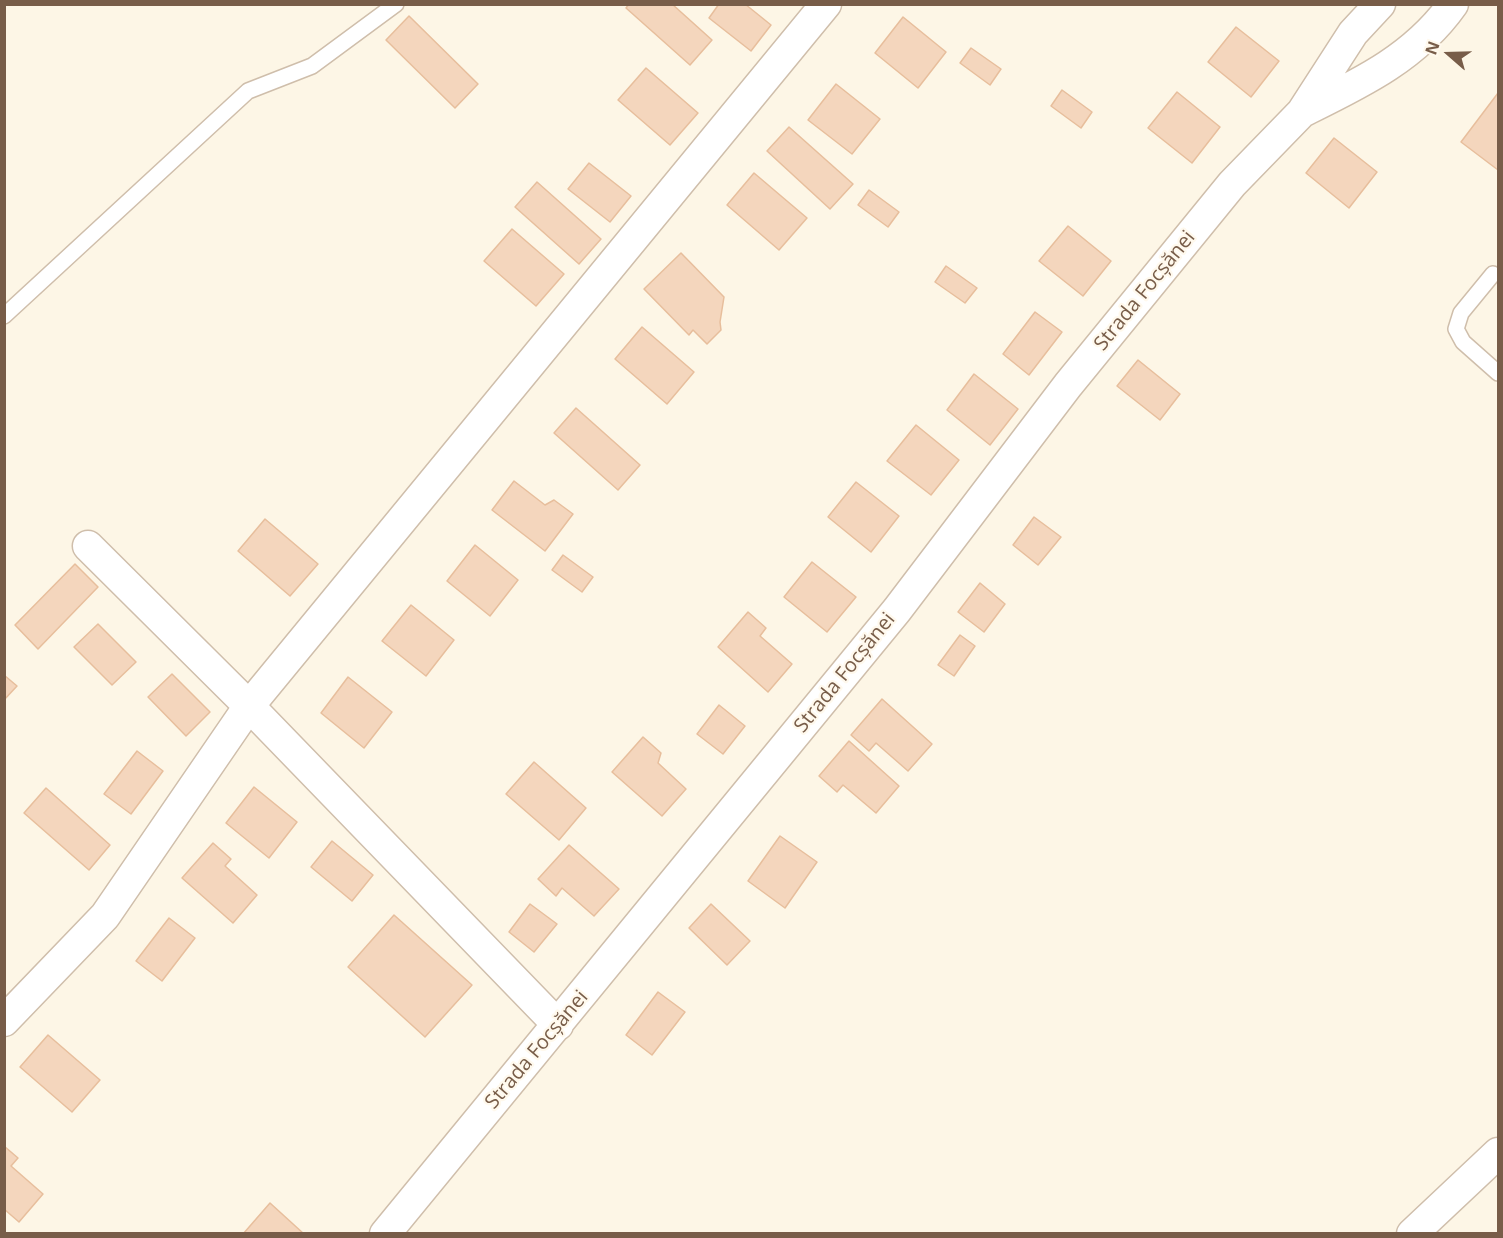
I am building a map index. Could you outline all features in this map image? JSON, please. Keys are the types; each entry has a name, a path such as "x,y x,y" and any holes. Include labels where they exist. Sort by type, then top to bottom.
{"street":[{"path":"4,1021 105,916 249,706 826,4"},
{"path":"1302,112 1353,33 1380,4"},
{"path":"1302,112 1370,79 1435,30 1453,4"},
{"name":"Strada Focșănei","path":"385,1233 897,610 1075,376 1232,184 1302,112"},
{"path":"88,546 249,706 558,1025"},
{"path":"1412,1233 1498,1153"}],"lane":[{"path":"4,316 248,92 312,66 396,4"},
{"path":"1493,274 1461,313 1456,329 1463,342 1498,373"}],"building":[{"path":"629,4 672,4 712,40 690,65 626,8"},
{"path":"719,4 745,4 771,25 751,51 709,18"},
{"path":"409,16 478,84 455,108 386,40"},
{"path":"903,17 946,52 918,88 875,53"},
{"path":"1236,27 1279,61 1251,97 1208,62"},
{"path":"971,48 1001,69 990,85 960,63"},
{"path":"646,68 698,113 670,145 618,100"},
{"path":"836,84 880,119 852,154 808,120"},
{"path":"1062,90 1092,112 1081,128 1051,106"},
{"path":"1177,92 1220,127 1192,163 1148,128"},
{"path":"1498,93 1498,170 1461,142"},
{"path":"789,127 853,184 830,209 767,151"},
{"path":"1334,138 1377,172 1349,208 1306,173"},
{"path":"589,163 631,196 610,222 568,189"},
{"path":"754,173 807,218 779,250 727,205"},
{"path":"537,182 601,239 579,264 515,207"},
{"path":"869,190 899,212 888,227 858,205"},
{"path":"1068,226 1111,261 1083,296 1039,261"},
{"path":"512,229 564,274 536,306 484,261"},
{"path":"681,253 724,297 721,330 707,344 693,330 689,335 644,289"},
{"path":"946,266 977,288 965,303 935,282"},
{"path":"1035,312 1062,332 1029,375 1003,354"},
{"path":"642,327 694,372 667,404 615,359"},
{"path":"1138,360 1180,394 1160,420 1117,386"},
{"path":"974,374 1018,409 990,445 947,410"},
{"path":"576,408 640,465 618,490 554,433"},
{"path":"916,425 959,460 931,495 887,461"},
{"path":"514,481 545,505 554,500 573,514 545,551 492,510"},
{"path":"856,482 899,516 871,552 828,517"},
{"path":"1034,517 1061,537 1038,565 1013,545"},
{"path":"265,519 318,564 290,596 238,551"},
{"path":"475,545 518,580 490,616 447,581"},
{"path":"563,555 593,577 582,592 552,570"},
{"path":"812,562 856,597 827,632 784,597"},
{"path":"75,564 98,587 38,649 15,625"},
{"path":"980,583 1005,604 984,632 958,612"},
{"path":"411,605 454,640 426,676 382,641"},
{"path":"748,612 766,628 760,636 792,664 768,692 718,647"},
{"path":"98,624 136,662 112,685 74,647"},
{"path":"960,635 975,646 954,676 938,665"},
{"path":"172,674 210,712 186,736 148,697"},
{"path":"4,675 17,686 4,700"},
{"path":"348,677 392,712 364,748 321,713"},
{"path":"882,699 932,744 908,771 876,743 869,751 851,735"},
{"path":"719,705 745,726 723,754 697,734"},
{"path":"643,737 661,753 658,763 686,789 662,816 612,772"},
{"path":"849,741 899,786 876,813 843,785 837,792 819,776"},
{"path":"137,751 163,771 131,814 104,794"},
{"path":"534,762 586,808 559,840 506,794"},
{"path":"254,787 297,822 269,858 226,823"},
{"path":"46,788 110,845 89,870 24,813"},
{"path":"780,836 817,862 785,908 748,881"},
{"path":"332,841 373,875 352,901 311,867"},
{"path":"213,843 231,859 225,866 257,895 233,923 182,878"},
{"path":"569,845 619,889 594,916 562,888 556,896 538,879"},
{"path":"530,904 557,924 534,952 509,932"},
{"path":"711,904 750,941 727,965 689,928"},
{"path":"394,915 472,985 425,1037 348,967"},
{"path":"169,918 195,938 162,981 136,961"},
{"path":"658,992 685,1012 652,1055 626,1035"},
{"path":"48,1035 100,1080 72,1112 20,1067"},
{"path":"4,1146 18,1158 11,1166 43,1194 19,1222 4,1209"},
{"path":"270,1203 304,1234 243,1234"}]}
